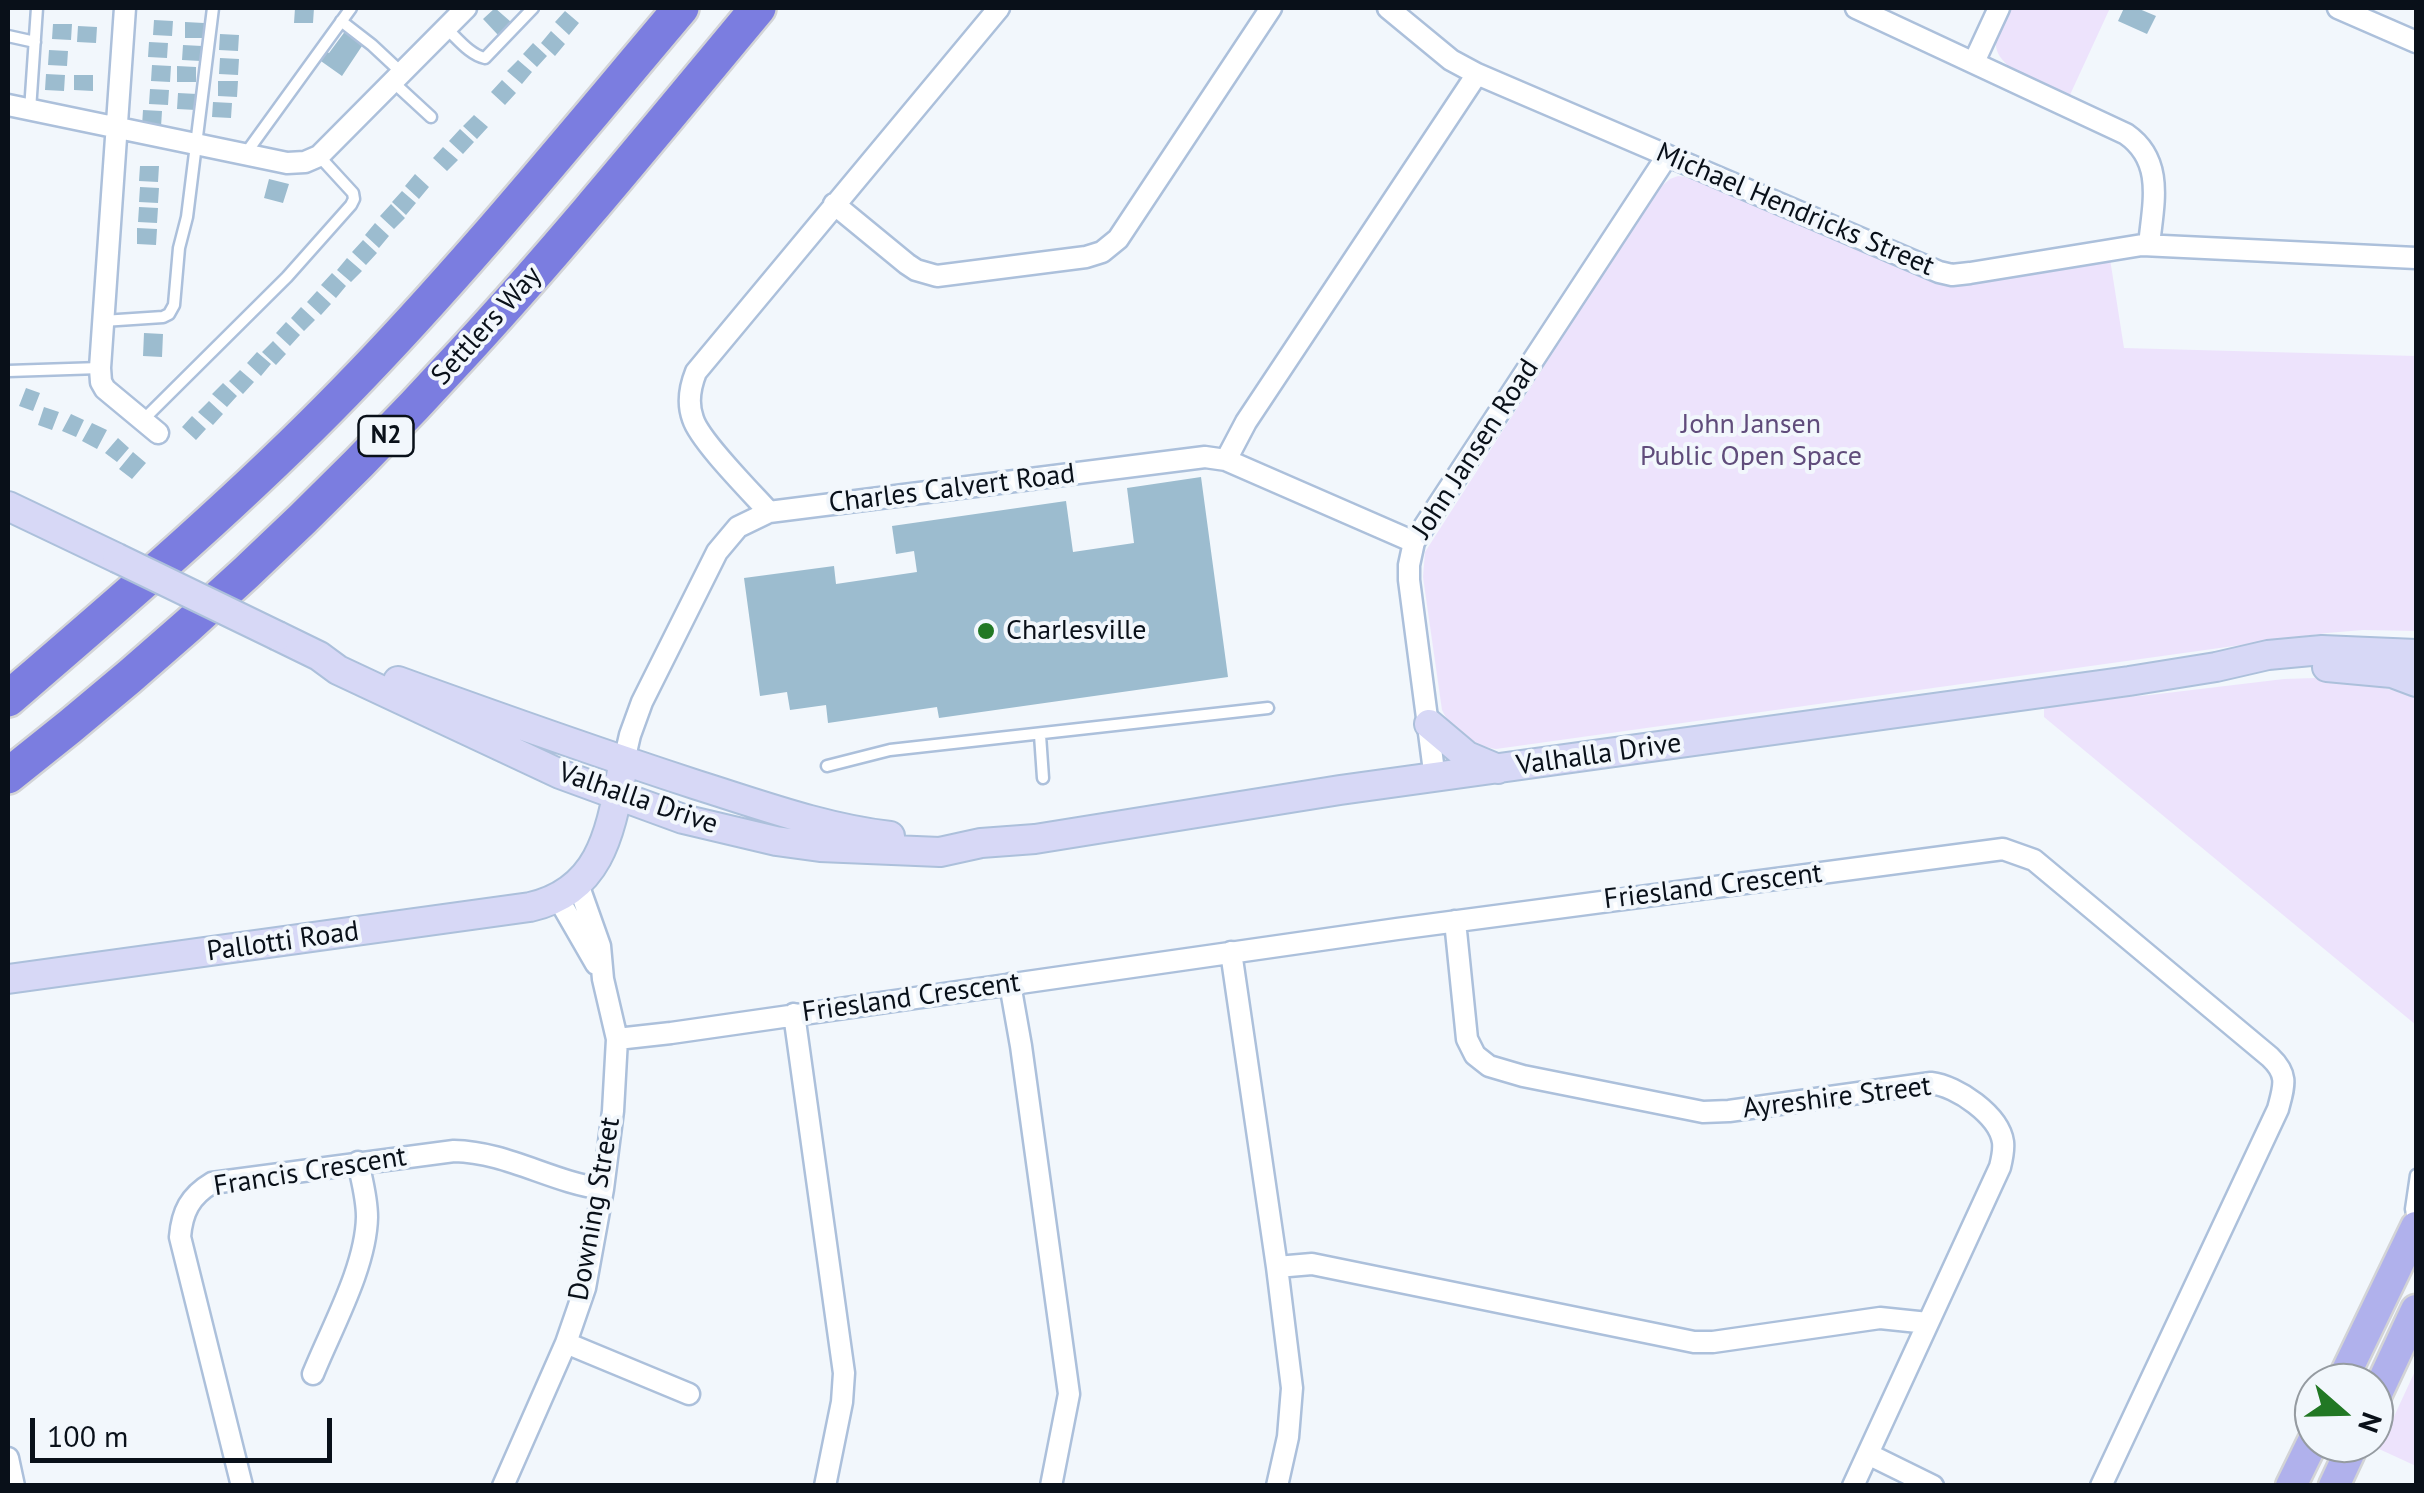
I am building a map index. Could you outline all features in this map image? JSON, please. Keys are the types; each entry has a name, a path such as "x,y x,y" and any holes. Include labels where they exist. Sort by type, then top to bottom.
{"highway":[{"name":"N2","path":"8,699 244,493 396,339 493,231 680,8"},
{"name":"Settlers Way","path":"8,776 210,605 318,505 520,291 758,8"},
{"path":"8,680 63,638 112,609"}],"main road":[{"name":"Valhalla Drive","path":"8,506 319,656 338,670 617,797 692,822 820,848 940,852 982,842"},
{"name":"Valhalla Drive","path":"319,656 342,660 783,814 900,837 982,842 1035,839 1340,790 2216,668 2268,656 2322,650 2416,654"},
{"name":"Valhalla Drive","path":"2216,668 2324,666 2392,674 2416,682"},
{"path":"1429,724 1467,756 1499,770"},
{"path":"568,891 595,863 606,840 624,761"},
{"name":"Pallotti Road","path":"8,980 530,907 568,891"},
{"path":"2351,1363 2416,1229"},
{"path":"2391,1363 2416,1310"},
{"path":"2291,1486 2302,1463"},
{"path":"2334,1486 2345,1463"}],"street":[{"path":"125,8 100,368 104,389 150,427"},
{"path":"15,107 298,164 318,156 466,8"},
{"path":"769,512 696,426 690,409 692,382 706,356 999,8"},
{"path":"834,204 906,264 937,276 1102,252 1118,239 1271,8"},
{"name":"Michael Hendricks Street","path":"1388,8 1451,60 1477,74 1939,272 1970,274 2124,246 2149,245 2416,258"},
{"path":"1856,8 2137,141 2152,166 2149,245"},
{"path":"1974,62 1999,8"},
{"path":"2338,8 2416,42"},
{"path":"1226,460 1246,422 1477,74"},
{"name":"John Jansen Road","path":"1435,779 1409,580 1414,542 1667,156"},
{"name":"Charles Calvert Road","path":"624,761 642,702 717,552 738,527 769,512 1193,458 1226,460 1414,542"},
{"name":"Friesland Crescent","path":"617,1039 1455,921 2003,849 2034,860 2270,1057 2281,1068 2284,1085 2278,1109 2101,1486"},
{"name":"Downing Street","path":"503,1486 566,1343 585,1288 613,1111 617,1039 603,979 568,891"},
{"name":"Ayreshire Street","path":"1455,921 1467,1039 1475,1054 1489,1066 1703,1112 1932,1083 1956,1089 1992,1120 2003,1140 2000,1166 1853,1486"},
{"path":"1231,952 1292,1388 1288,1437 1277,1486"},
{"path":"1010,984 1069,1394 1051,1486"},
{"path":"794,1014 844,1373 825,1486"},
{"name":"Francis Crescent","path":"242,1486 180,1237 181,1220 198,1191 212,1183 454,1151 476,1151 602,1189"},
{"path":"313,1374 362,1255 367,1219 358,1162"},
{"path":"1277,1267 1312,1264 1694,1342 1880,1318 1928,1323"},
{"path":"566,1343 689,1394"},
{"path":"1868,1454 1934,1486"},
{"path":"8,1458 14,1486"}],"lane":[{"path":"8,116 15,107 35,42 38,8"},
{"path":"103,321 164,316 172,310 213,8"},
{"path":"245,155 350,8"},
{"path":"446,28 485,58 533,8"},
{"path":"341,21 398,78 431,118"},
{"path":"8,36 35,42"},
{"path":"150,427 351,204 353,193 318,156"},
{"path":"8,371 100,368"},
{"path":"827,766 890,750 1268,708"},
{"path":"1040,735 1044,778"},
{"path":"2416,1176 2410,1209 2416,1229"}],"green space":[{"path":"2007,8 2110,8 2069,97 2022,76 2002,60 1996,39"},
{"name":"John Jansen Public Open Space","path":"1678,176 1698,179 1945,284 2110,259 2124,348 2416,356 2416,631 2327,633 1496,749 1464,737 1442,710 1423,577 1425,552 1657,190"},
{"path":"2315,678 2364,683 2416,696 2416,1025 2044,717 2044,704"},
{"path":"2416,1369 2416,1466 2394,1456 2394,1417"}],"building":[{"path":"295,8 314,8 313,23 294,23"},
{"path":"495,8 511,22 498,35 483,19"},
{"path":"2124,8 2137,8 2156,16 2147,34 2118,21"},
{"path":"565,11 579,23 569,35 555,22"},
{"path":"154,20 173,21 172,36 153,35"},
{"path":"185,22 204,23 204,38 185,38"},
{"path":"53,24 72,24 71,40 52,39"},
{"path":"78,26 97,27 96,43 77,42"},
{"path":"346,30 364,43 342,76 318,59 324,50 329,53"},
{"path":"551,31 565,44 555,56 541,43"},
{"path":"220,34 239,35 238,51 219,50"},
{"path":"149,42 168,43 167,58 148,57"},
{"path":"533,43 547,56 537,67 523,54"},
{"path":"183,45 202,46 201,61 182,60"},
{"path":"49,50 68,51 67,66 48,65"},
{"path":"220,58 239,59 238,75 219,74"},
{"path":"518,60 532,72 522,84 507,71"},
{"path":"152,65 171,66 170,82 151,81"},
{"path":"177,66 196,67 196,82 177,82"},
{"path":"46,74 65,75 64,91 45,90"},
{"path":"74,75 93,75 93,91 74,90"},
{"path":"502,80 516,93 505,105 491,92"},
{"path":"218,81 238,81 237,97 218,96"},
{"path":"150,89 169,90 168,105 149,104"},
{"path":"178,93 197,94 196,110 177,109"},
{"path":"213,102 232,103 231,118 212,117"},
{"path":"143,110 162,111 161,127 142,126"},
{"path":"474,115 488,127 477,139 463,126"},
{"path":"460,129 474,142 463,154 449,141"},
{"path":"443,147 458,160 447,171 433,158"},
{"path":"140,166 159,166 158,182 139,181"},
{"path":"415,174 429,187 419,199 405,186"},
{"path":"269,179 289,184 283,203 264,198"},
{"path":"140,187 159,188 158,203 139,202"},
{"path":"402,191 416,203 406,215 392,202"},
{"path":"391,204 405,218 394,229 380,216"},
{"path":"139,207 158,208 157,223 138,222"},
{"path":"375,223 389,236 379,248 365,235"},
{"path":"137,228 157,229 156,245 137,244"},
{"path":"363,240 377,253 366,265 352,252"},
{"path":"347,258 362,271 351,282 337,270"},
{"path":"332,273 346,286 336,298 321,285"},
{"path":"317,291 331,304 321,315 307,302"},
{"path":"301,307 315,320 304,331 291,318"},
{"path":"286,322 300,335 290,346 276,333"},
{"path":"144,333 163,334 162,357 143,356"},
{"path":"273,341 286,354 276,365 262,352"},
{"path":"257,352 271,364 261,376 247,363"},
{"path":"240,370 254,382 243,394 229,381"},
{"path":"223,383 237,396 227,407 212,394"},
{"path":"26,388 40,393 33,411 19,406"},
{"path":"209,401 223,414 213,425 198,412"},
{"path":"44,407 59,412 52,430 38,425"},
{"path":"71,414 84,420 76,437 62,431"},
{"path":"192,416 206,429 196,440 182,427"},
{"path":"92,423 107,430 97,449 82,441"},
{"path":"118,438 129,448 117,462 105,453"},
{"path":"133,452 146,463 132,479 119,469"},
{"name":"Charlesville","path":"1201,477 1228,677 939,718 937,707 828,723 826,705 790,710 787,692 760,696 744,578 834,566 836,584 917,572 914,551 896,554 892,526 1066,501 1073,552 1134,543 1127,488"}],"place":[{"name":"Charlesville","path":"986,631"}]}
